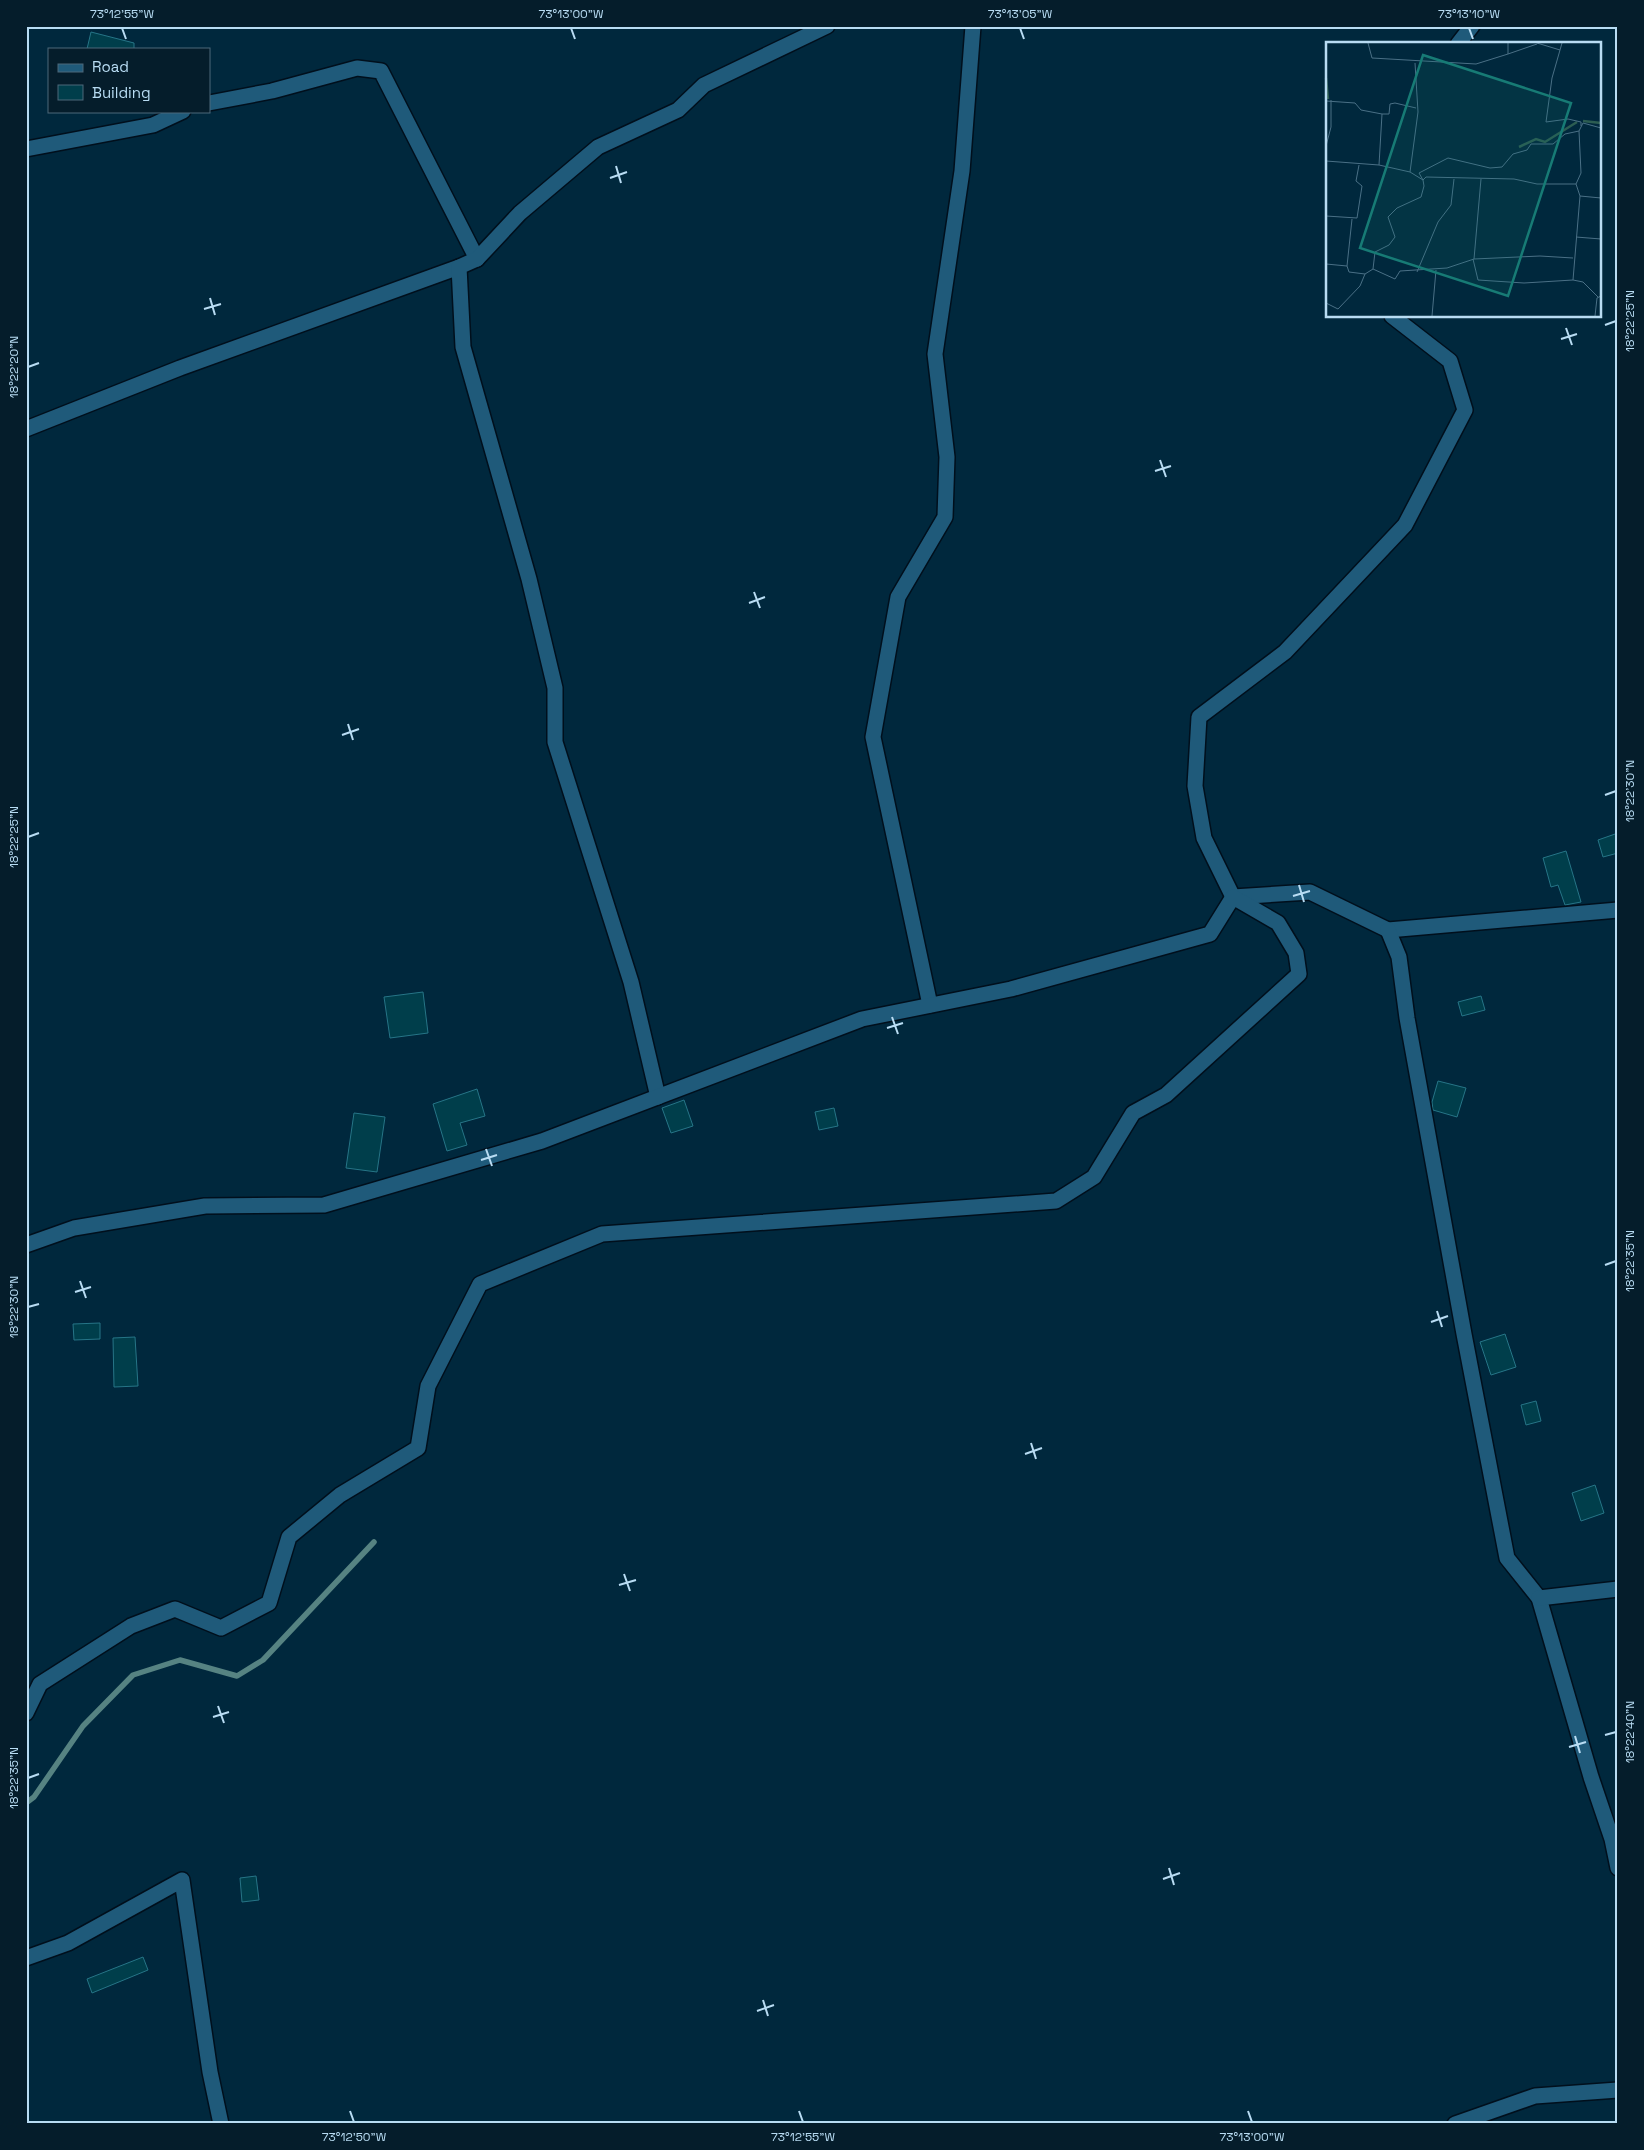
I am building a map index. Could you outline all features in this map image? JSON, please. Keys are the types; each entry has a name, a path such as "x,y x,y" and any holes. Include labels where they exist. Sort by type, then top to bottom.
{"street":[{"path":"930,1005 873,737 898,597 945,517 947,457 934,354 962,171 973,26"},
{"path":"1460,42 1472,26"},
{"path":"26,429 180,368 477,259 520,213 598,147 678,110 704,85 819,28"},
{"path":"210,104 272,91 357,68 380,71 477,259"},
{"path":"26,149 153,125 181,112"},
{"path":"459,267 463,347 529,579 555,688 555,742 631,982 658,1097"},
{"path":"26,1713 40,1684 131,1626 175,1609 221,1628 269,1603 289,1537 340,1495 418,1448 428,1386 480,1284 602,1234 1056,1201 1094,1177 1133,1113 1166,1095 1300,974 1296,953 1278,923 1233,898 1204,838 1195,786 1199,717 1285,652 1405,525 1465,410 1450,361 1395,318"},
{"path":"1233,898 1310,892 1388,930 1618,910"},
{"path":"26,1245 74,1228 205,1206 324,1205 542,1141 862,1019 1011,989 1210,934 1233,898"},
{"path":"1388,930 1399,957 1407,1018 1507,1558 1539,1598 1612,1839 1618,1868"},
{"path":"1539,1598 1618,1589"},
{"path":"26,1958 68,1942 182,1880 210,2072 221,2124"},
{"path":"1455,2124 1535,2096 1618,2090"}],"building":[{"path":"91,32 134,43 134,48 87,48"},
{"path":"1618,833 1618,853 1603,857 1598,840"},
{"path":"1566,851 1581,902 1565,905 1558,885 1551,887 1543,858"},
{"path":"423,992 428,1033 390,1038 384,997"},
{"path":"1481,996 1485,1010 1462,1016 1458,1002"},
{"path":"1438,1081 1466,1088 1457,1117 1433,1110 1432,1102"},
{"path":"477,1089 485,1116 460,1123 467,1145 447,1151 433,1104"},
{"path":"684,1100 693,1126 671,1133 662,1108"},
{"path":"834,1108 838,1126 819,1130 815,1112"},
{"path":"354,1113 385,1117 377,1172 346,1168"},
{"path":"100,1323 100,1339 74,1340 73,1324"},
{"path":"1505,1334 1516,1367 1491,1375 1480,1342"},
{"path":"135,1337 138,1386 114,1387 113,1338"},
{"path":"1536,1401 1541,1421 1526,1425 1521,1405"},
{"path":"1595,1485 1604,1513 1581,1521 1572,1493"},
{"path":"256,1876 259,1900 242,1902 240,1878"},
{"path":"143,1957 148,1970 92,1993 87,1979"}],"waterway":[{"path":"26,1803 34,1797 83,1726 133,1675 180,1660 237,1676 263,1660 374,1542"}]}
